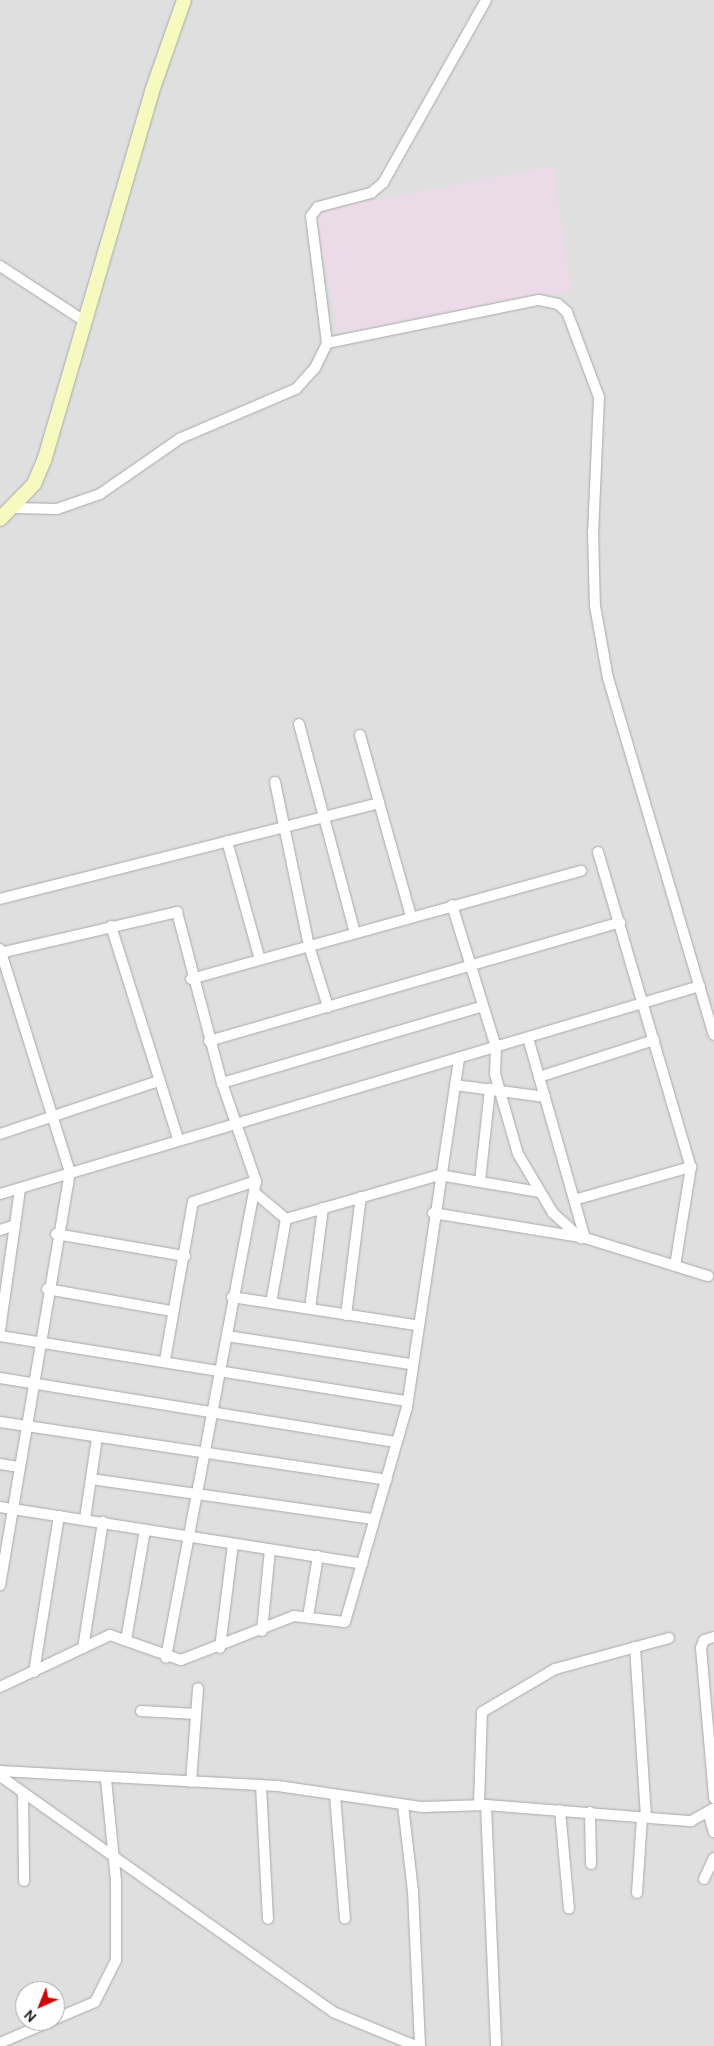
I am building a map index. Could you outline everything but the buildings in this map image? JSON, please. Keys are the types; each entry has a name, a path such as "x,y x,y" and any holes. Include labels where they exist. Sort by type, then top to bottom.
{"street":[{"path":"0,519 15,508 34,484 44,461 152,91 184,0"},
{"path":"15,508 57,509 121,484 181,438 296,389 315,368 327,343 311,216 318,207 371,193 383,183 486,0"},
{"path":"0,266 68,306 86,322"},
{"path":"327,343 539,300 558,304 566,312 599,397 592,532 596,606 608,678 714,1035"},
{"path":"299,724 355,933"},
{"path":"360,735 411,917"},
{"path":"275,782 309,946 328,1007"},
{"path":"0,899 379,803"},
{"path":"227,841 260,960"},
{"path":"598,852 692,1167 675,1266"},
{"path":"191,980 581,870"},
{"path":"452,905 496,1047 494,1090 480,1181"},
{"path":"0,1585 56,1234 70,1172 0,951 177,912 191,980 234,1125 256,1181 232,1297 223,1369 212,1412 166,1658"},
{"path":"209,1040 620,922"},
{"path":"111,926 158,1081 178,1139"},
{"path":"0,1194 178,1139 234,1125 700,986"},
{"path":"222,1083 482,1006"},
{"path":"528,1038 583,1238"},
{"path":"539,1077 654,1040"},
{"path":"0,1687 110,1636 126,1640 166,1658 181,1660 220,1648 294,1616 345,1622 363,1564 373,1519 387,1480 397,1442 405,1401 432,1213 459,1059"},
{"path":"0,1134 158,1081"},
{"path":"455,1085 545,1097"},
{"path":"494,1090 518,1154 540,1192 563,1225 583,1238"},
{"path":"574,1200 692,1167"},
{"path":"286,1219 439,1175 540,1192"},
{"path":"165,1360 172,1311 193,1202 256,1181"},
{"path":"0,1330 20,1189"},
{"path":"254,1192 286,1219"},
{"path":"346,1314 361,1198"},
{"path":"310,1309 323,1208"},
{"path":"432,1213 583,1238 708,1276"},
{"path":"271,1303 286,1219"},
{"path":"0,1230 14,1226"},
{"path":"56,1234 184,1256"},
{"path":"47,1289 172,1311"},
{"path":"232,1297 416,1325"},
{"path":"0,1336 223,1369 405,1401"},
{"path":"227,1336 410,1364"},
{"path":"0,1378 397,1442"},
{"path":"0,1422 205,1455 387,1480"},
{"path":"85,1519 97,1438"},
{"path":"0,1464 20,1467"},
{"path":"91,1479 197,1497 373,1519"},
{"path":"0,1507 363,1564"},
{"path":"34,1672 59,1516"},
{"path":"83,1648 103,1522"},
{"path":"126,1640 145,1530"},
{"path":"220,1648 232,1544"},
{"path":"262,1631 270,1549"},
{"path":"308,1617 318,1556"},
{"path":"714,1637 704,1640 701,1648 714,1798"},
{"path":"496,2046 483,1805 482,1712 555,1669 668,1638"},
{"path":"635,1647 644,1817 637,1893"},
{"path":"191,1782 198,1688"},
{"path":"141,1711 196,1714"},
{"path":"0,1771 106,1779 261,1786 403,1804 483,1805 691,1821 711,1812 714,1832"},
{"path":"0,1776 112,1859 333,2012 416,2046"},
{"path":"65,2015 95,2002 116,1960 112,1859 106,1779"},
{"path":"261,1786 268,1919"},
{"path":"23,1793 24,1882"},
{"path":"335,1795 345,1919"},
{"path":"403,1804 413,1891 420,2046"},
{"path":"560,1810 568,1909"},
{"path":"590,1812 591,1864"},
{"path":"704,1879 714,1858"},
{"path":"0,2044 29,2031"}],"shaded area":[{"path":"0,0 714,0 714,2046 0,2046"},
{"path":"553,166 571,291 339,335 314,212"}]}
